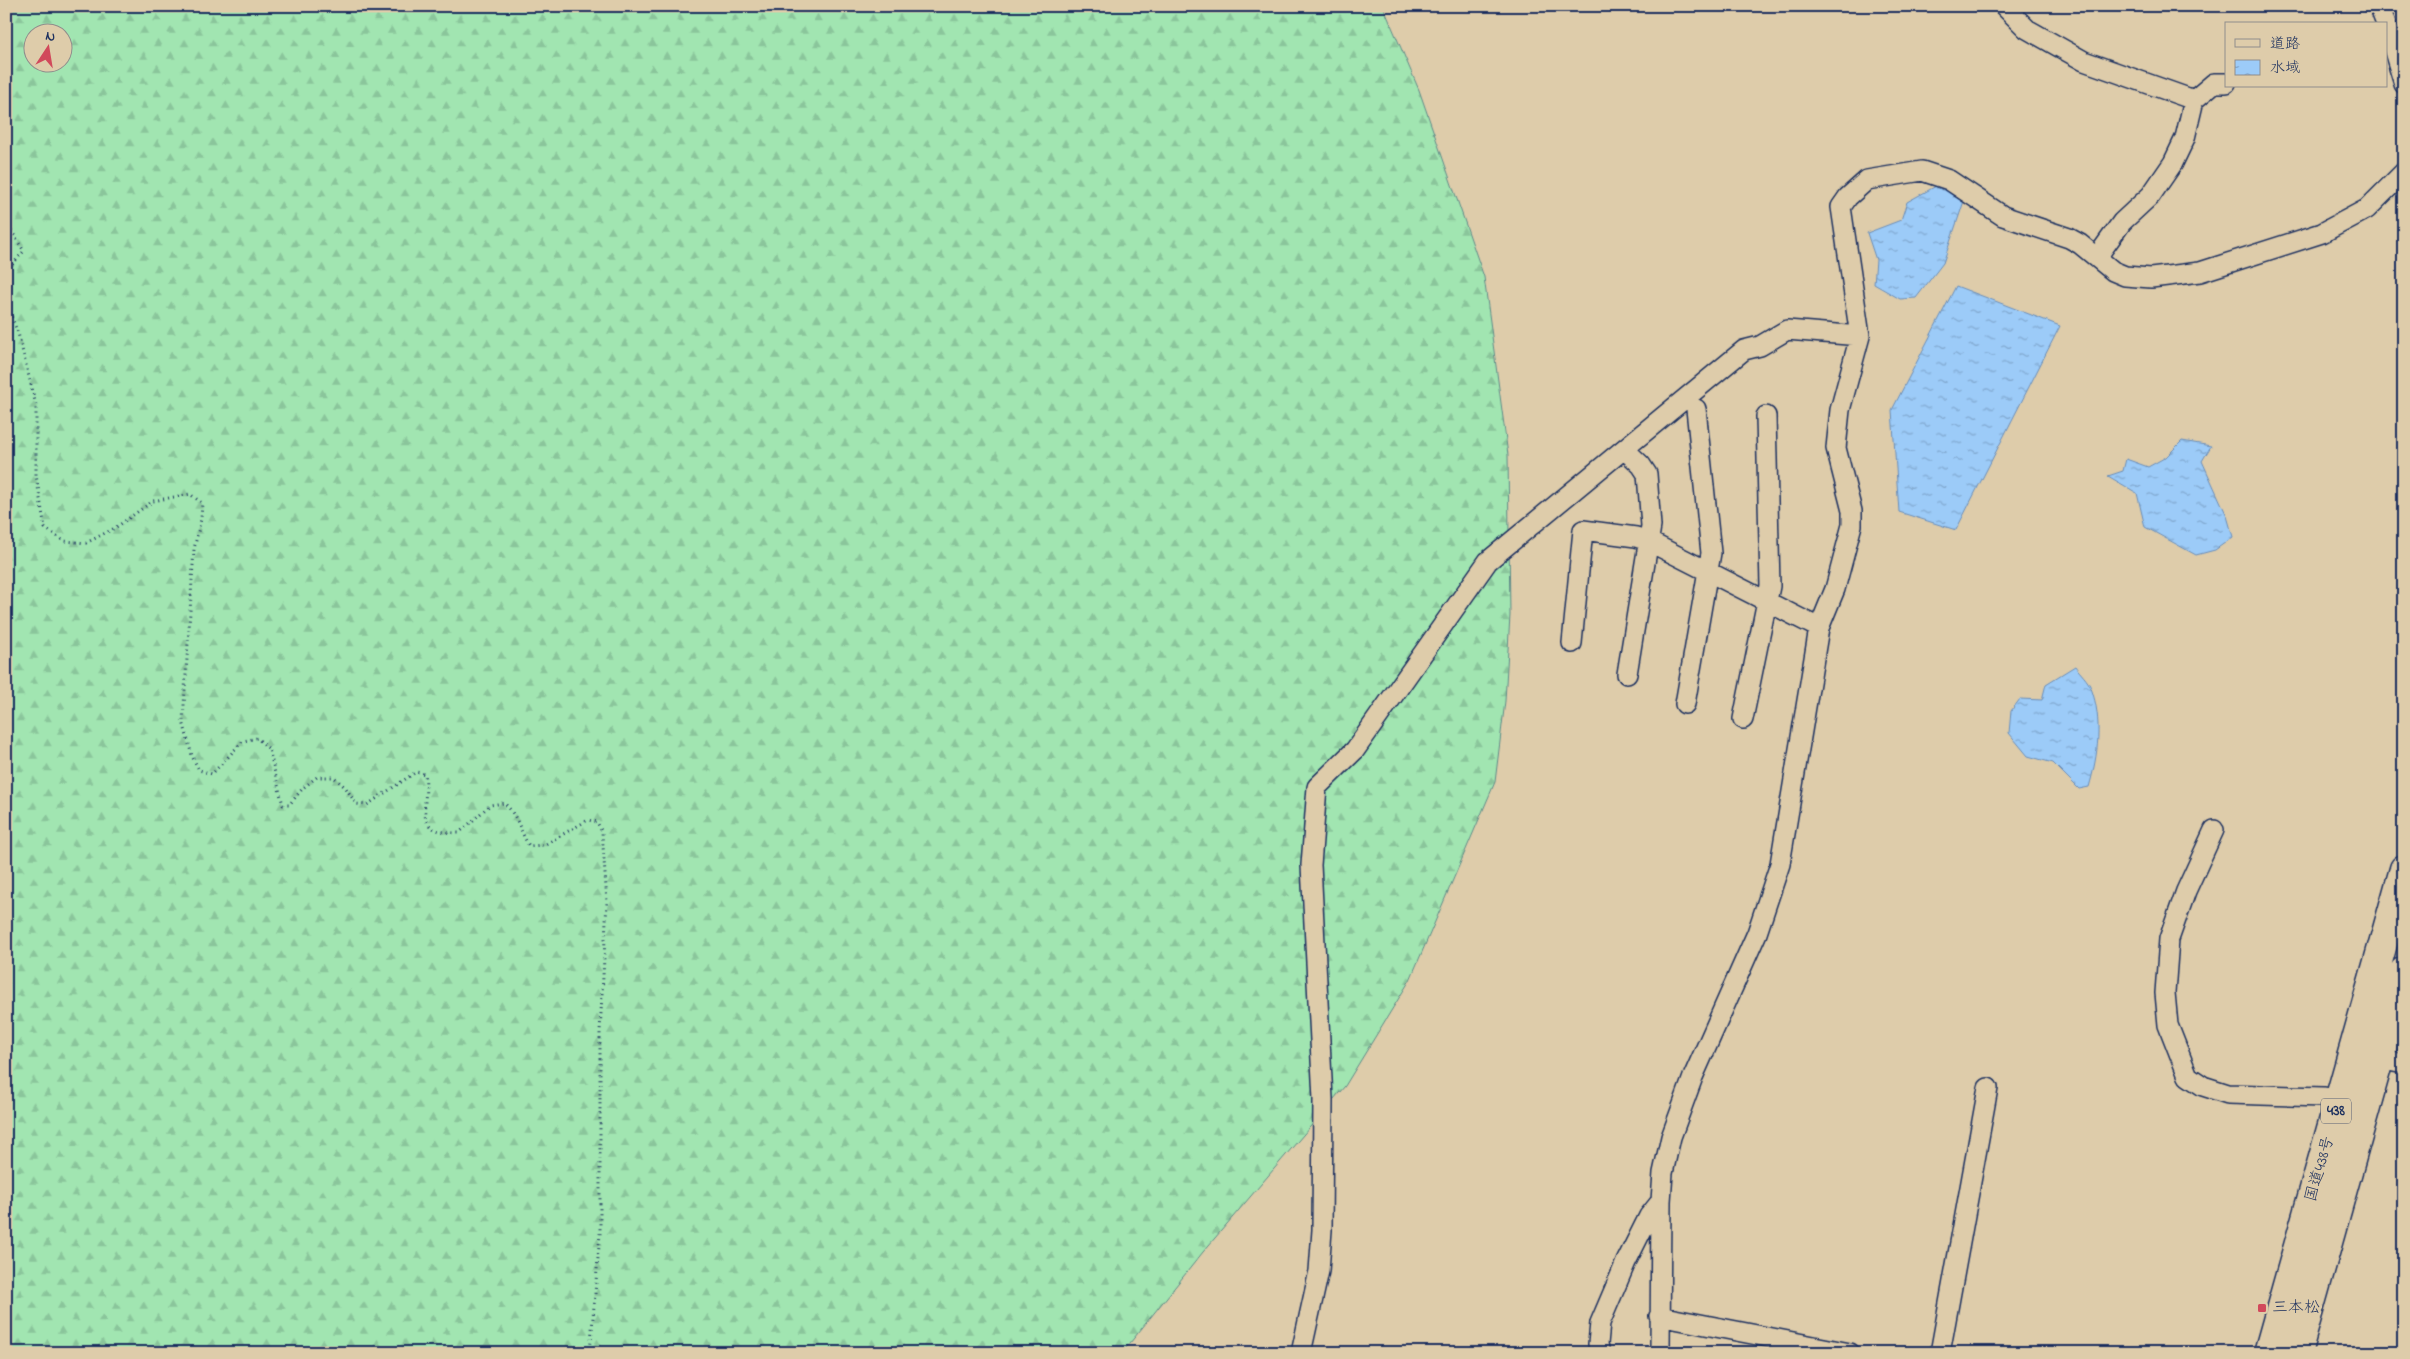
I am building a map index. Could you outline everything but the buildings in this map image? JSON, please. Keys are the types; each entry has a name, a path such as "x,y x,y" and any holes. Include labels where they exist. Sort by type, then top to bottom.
{"highway":[{"name":"国道438号","path":"2268,1353 2404,870"},
{"name":"国道438号","path":"2297,1353 2367,1105 2392,1062 2404,971"}],"street":[{"path":"2004,6 2027,29 2084,61 2194,100"},
{"path":"2379,6 2385,22"},
{"path":"2388,35 2397,82"},
{"path":"2097,257 2122,222 2150,195 2173,162 2185,138 2194,100 2214,83 2225,83"},
{"path":"1660,1353 1661,1201 1663,1173 1671,1137 1693,1077 1757,933 1780,864 1819,628 1835,589 1852,525 1852,511 1836,448 1840,410 1860,336 1841,207 1848,197 1867,180 1922,171 1949,180 2003,216 2069,238 2113,270 2125,276 2151,278 2200,272 2322,233 2367,209 2404,172"},
{"path":"1301,1353 1319,1271 1322,1230 1323,1099 1311,865 1317,787 1356,750 1488,561 1744,350 1760,346 1787,330 1860,336"},
{"path":"1685,704 1711,553 1696,410"},
{"path":"1743,719 1770,586 1766,416"},
{"path":"1624,449 1641,465 1647,474 1651,526 1627,674"},
{"path":"1572,643 1583,530 1636,537 1648,541 1819,628"},
{"path":"2214,830 2186,891 2169,939 2165,993 2168,1025 2176,1052 2188,1076 2204,1086 2228,1094 2340,1099 2367,1105"},
{"path":"2352,1053 2392,1062"},
{"path":"1940,1353 1988,1088"},
{"path":"1600,1353 1598,1344 1600,1323 1645,1223 1661,1201"},
{"path":"1659,1316 1850,1353"}],"path":[{"path":"6,222 24,251 6,272"},
{"path":"6,303 18,333 36,405 36,476 45,528 64,541 86,543 115,528 154,501 190,494 202,503 201,519 194,549 183,721 192,756 199,770 212,774 243,741 257,738 269,748 282,805 289,805 303,788 318,777 334,777 346,788 356,804 367,804 416,772 425,774 427,787 423,809 428,825 442,833 460,833 490,805 504,803 513,811 529,846 544,845 588,820 597,822 602,832 607,902 600,1032 600,1234 590,1353"}],"green space":[{"path":"6,6 1383,6 1419,90 1484,277 1508,455 1510,615 1505,701 1495,782 1410,980 1345,1086 1203,1252 1122,1353 6,1353"}],"water":[{"path":"1938,185 1964,201 1943,263 1916,298 1900,299 1874,284 1876,260 1867,233 1901,220 1907,202"},
{"path":"1956,286 2060,326 1956,530 1899,512 1892,410"},
{"path":"2182,441 2211,446 2202,461 2227,516 2233,537 2215,550 2196,555 2145,527 2137,493 2108,476 2123,471 2126,459 2148,467 2166,457"},
{"path":"2075,666 2091,688 2095,700 2098,725 2097,750 2089,787 2079,789 2053,763 2028,756 2009,733 2011,711 2020,699 2042,700 2046,684"}],"place":[{"name":"三本松","path":"2262,1308"}]}
